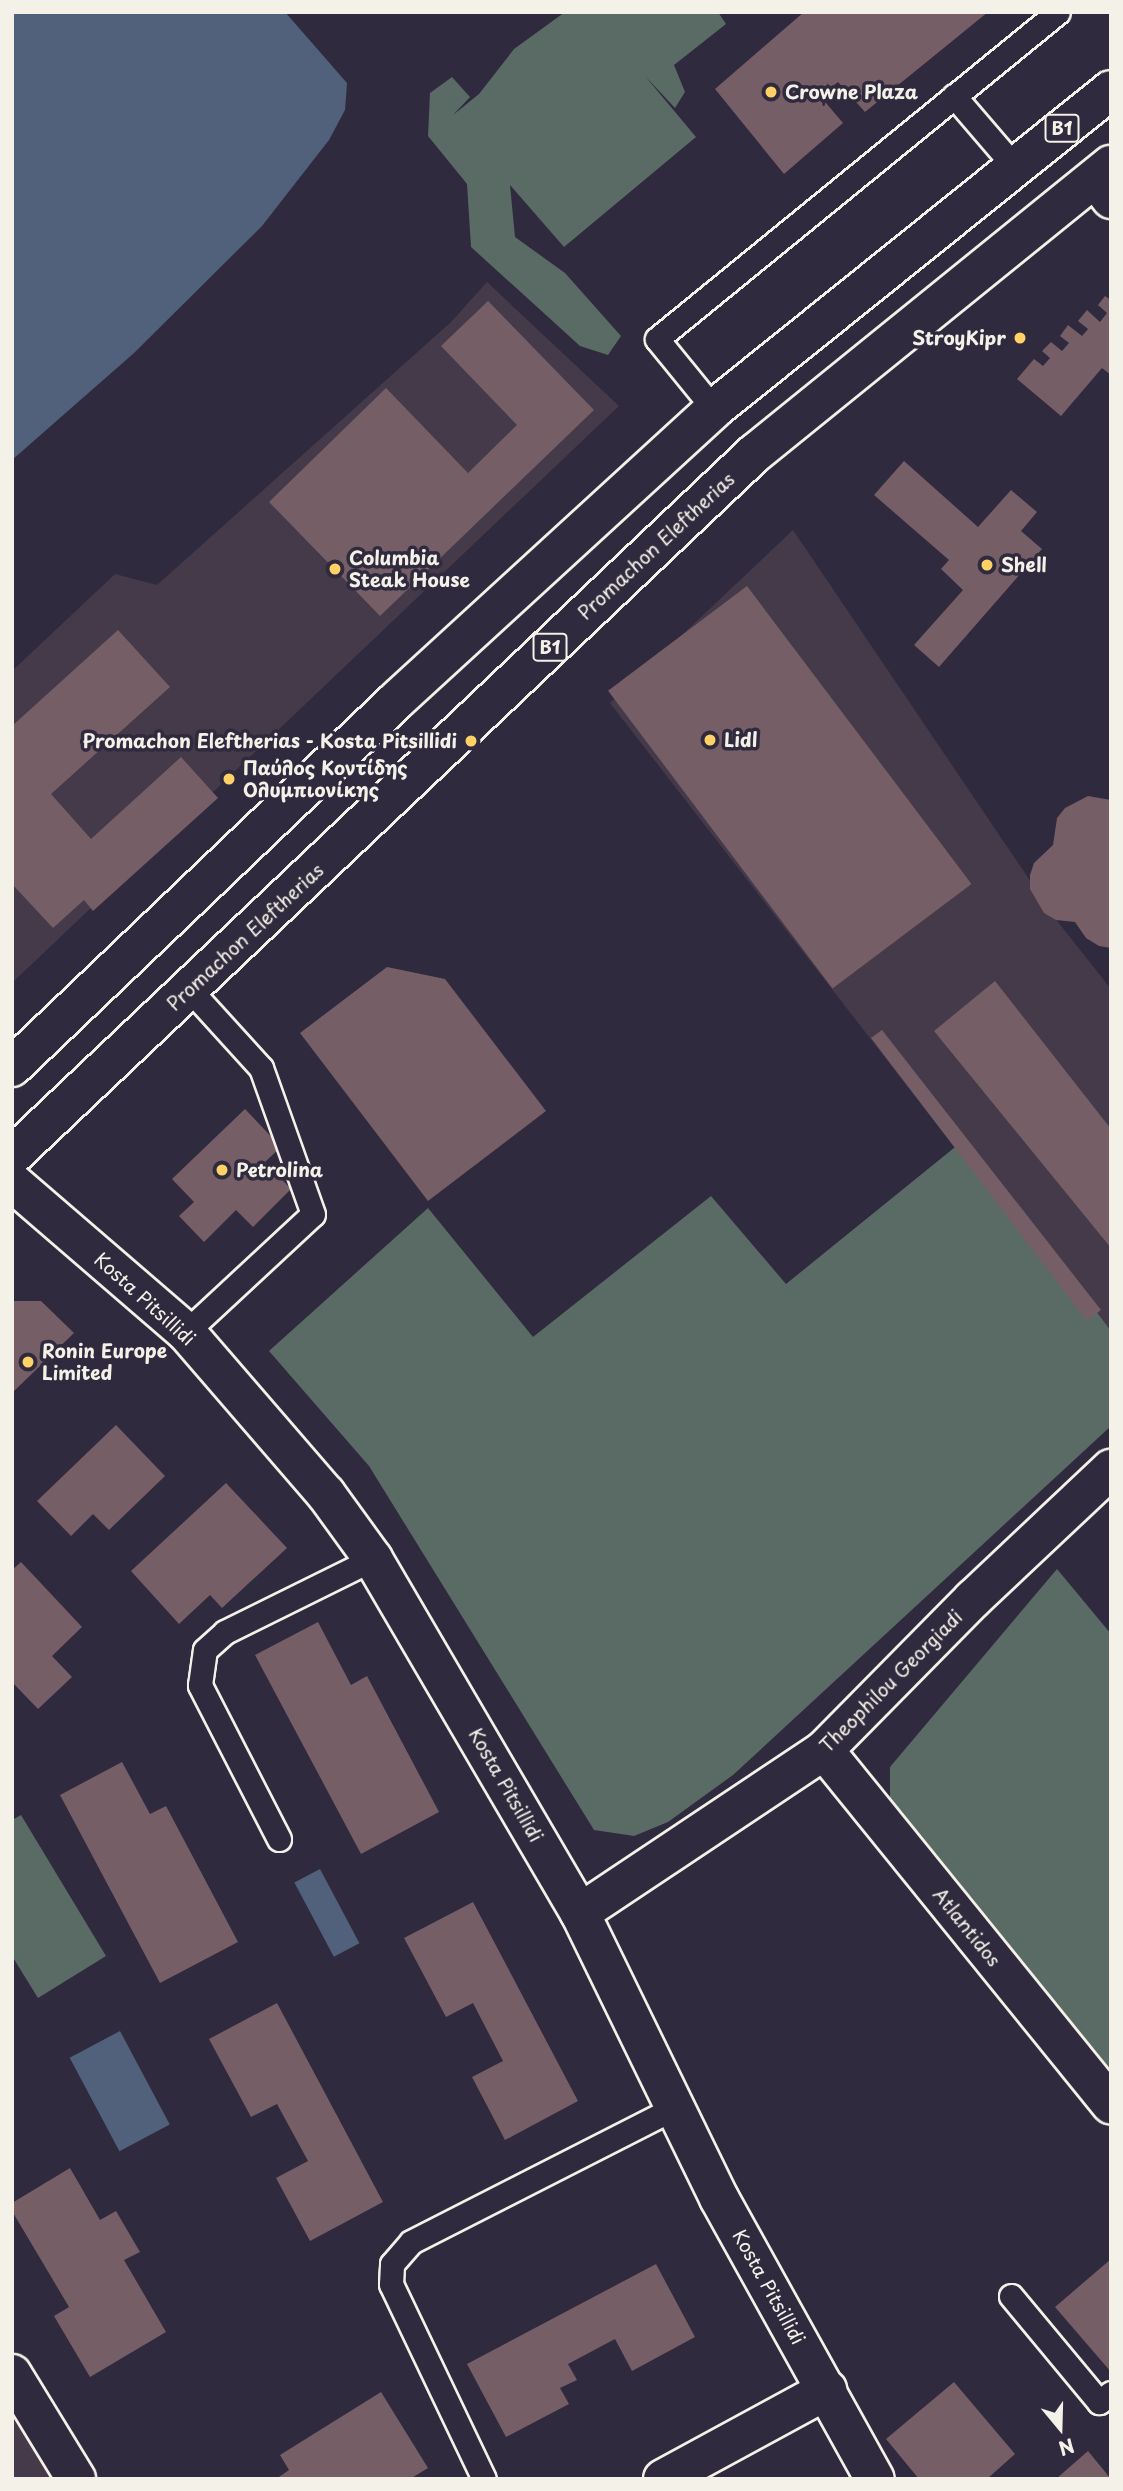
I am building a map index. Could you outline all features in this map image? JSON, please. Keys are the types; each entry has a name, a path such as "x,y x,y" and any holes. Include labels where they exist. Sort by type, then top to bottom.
{"street":[{"name":"B1","path":"12,1067 398,699 714,409 1111,90"},
{"name":"Promachon Eleftherias","path":"12,1156 755,453 1106,181"},
{"name":"Kosta Pitsillidi","path":"12,1182 186,1332 326,1494 373,1559 580,1913 719,2198 875,2479"},
{"name":"Theophilou Georgiadi","path":"580,1913 824,1750 992,1581 1111,1469"},
{"name":"Atlantidos","path":"824,1750 1111,2104"},
{"path":"12,2374 76,2479"},
{"path":"663,2479 827,2389"}],"lane":[{"path":"714,409 657,339 1058,12"},
{"path":"954,96 1014,166"},
{"path":"186,1332 313,1214 261,1068 189,989"},
{"path":"279,1839 200,1685 205,1650 225,1632 373,1559"},
{"path":"484,2479 391,2284 392,2264 411,2242 676,2107"},
{"path":"1011,2296 1099,2402 1111,2393"}],"shaded area":[{"path":"487,282 619,406 12,983 12,671 115,574 157,585 451,322"},
{"path":"793,530 1058,922 1111,989 1111,1349 610,703"},
{"path":"12,2393 66,2479 12,2479"}],"green space":[{"path":"565,12 718,12 726,24 674,65 685,92 675,108 645,76 696,137 564,247 510,185 515,237 565,273 621,336 608,355 580,346 471,247 467,184 428,136 430,93 452,77 470,97 453,115 479,94 514,49"},
{"path":"965,1139 1111,1331 1111,1426 733,1775 668,1822 634,1836 594,1830 369,1466 269,1351 428,1208 533,1337 711,1196 786,1284"},
{"path":"1057,1569 1111,1634 1111,2089 890,1804 890,1767"},
{"path":"21,1815 106,1956 38,1998 12,1956 12,1820"}],"water":[{"path":"12,12 285,12 347,83 345,110 329,140 262,226 134,353 12,460"},
{"path":"320,1869 359,1943 334,1957 294,1883"},
{"path":"120,2031 170,2125 119,2151 70,2058"}],"building":[{"name":"Crowne Plaza","path":"804,12 988,12 865,112 838,82 820,96 843,123 784,174 715,89"},
{"path":"1105,296 1111,300 1111,375 1102,368 1061,416 1017,379 1034,359 1043,366 1050,358 1042,351 1051,342 1062,351 1069,343 1060,336 1068,325 1082,336 1088,329 1078,321 1087,310 1100,322 1107,313 1098,305"},
{"path":"488,301 594,410 380,616 269,502 386,388 468,473 517,425 441,346"},
{"name":"Shell","path":"904,461 978,527 1011,490 1037,512 1021,531 1042,549 939,667 914,645 963,590 941,569 949,560 874,495"},
{"path":"747,586 971,884 833,989 608,691"},
{"path":"118,630 170,687 51,794 91,839 181,757 218,798 93,911 84,900 53,928 12,884 12,726"},
{"path":"1088,796 1111,800 1111,948 1099,946 1086,938 1075,922 1056,920 1044,913 1030,889 1030,875 1034,863 1053,845 1057,818 1065,808"},
{"path":"387,967 445,979 546,1111 428,1201 300,1033"},
{"path":"995,981 1111,1129 1111,1248 934,1031"},
{"path":"882,1030 1101,1310 1087,1321 871,1038"},
{"path":"245,1109 281,1147 265,1162 291,1189 253,1227 236,1210 204,1242 179,1216 194,1202 172,1179"},
{"name":"Ronin Europe Limited","path":"12,1301 41,1301 74,1333 12,1393"},
{"path":"116,1425 165,1476 109,1530 93,1514 71,1536 37,1501"},
{"path":"226,1483 287,1548 222,1608 210,1595 179,1624 131,1571"},
{"path":"21,1562 82,1627 52,1656 72,1677 38,1709 12,1682 12,1570"},
{"path":"318,1622 351,1685 367,1676 439,1812 361,1854 255,1655"},
{"path":"122,1762 150,1814 166,1806 238,1942 160,1983 60,1795"},
{"path":"473,1902 578,2101 505,2140 472,2077 503,2061 473,2003 446,2017 404,1938"},
{"path":"277,2003 383,2202 310,2241 276,2178 308,2161 277,2104 251,2117 209,2039"},
{"path":"70,2168 100,2220 116,2211 140,2252 124,2260 166,2332 90,2377 54,2316 69,2307 12,2211 12,2203"},
{"path":"1111,2259 1111,2372 1055,2307"},
{"path":"656,2264 695,2337 632,2371 615,2339 568,2364 577,2380 560,2388 569,2404 506,2437 467,2364"},
{"path":"954,2382 1015,2454 987,2479 919,2479 886,2439"},
{"path":"381,2392 428,2468 410,2479 276,2479 289,2470 280,2455"},
{"path":"1088,2451 1111,2479 1056,2479"}],"place":[{"name":"Crowne Plaza","path":"771,92"},
{"name":"StroyKipr","path":"1020,338"},
{"name":"Shell","path":"987,565"},
{"name":"Columbia Steak House","path":"335,569"},
{"name":"Lidl","path":"710,740"},
{"name":"Promachon Eleftherias - Kosta Pitsillidi","path":"471,741"},
{"name":"Παύλος Κοντίδης Ολυμπιονίκης","path":"229,779"},
{"name":"Petrolina","path":"222,1170"},
{"name":"Ronin Europe Limited","path":"28,1362"}]}
